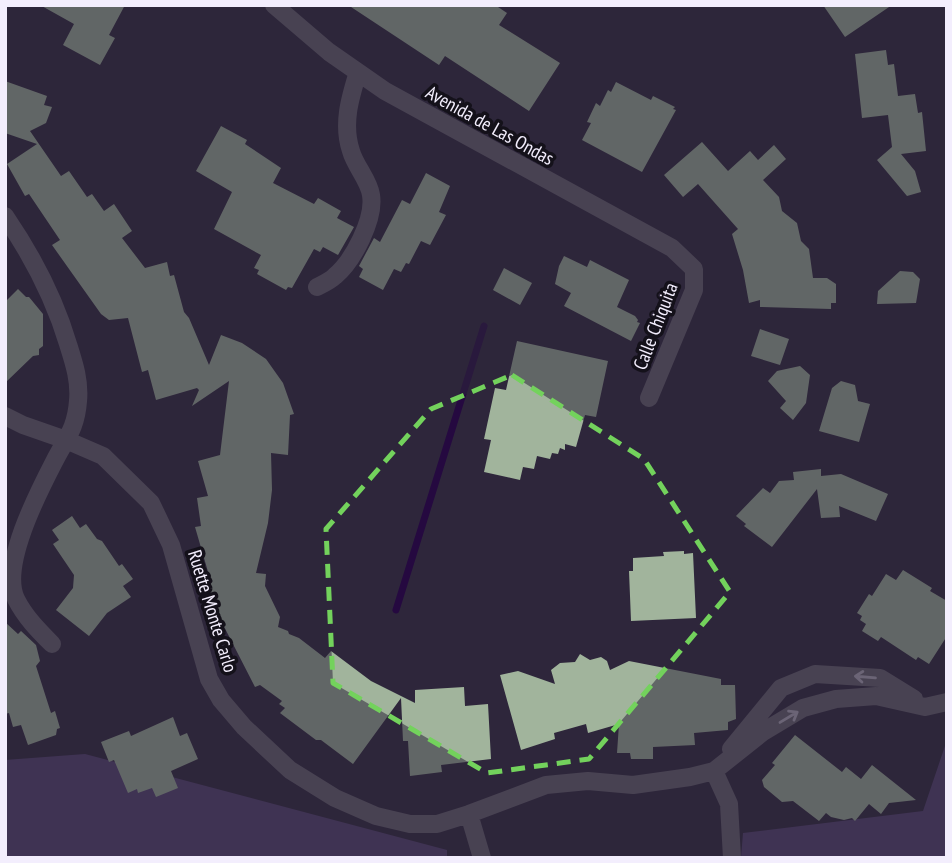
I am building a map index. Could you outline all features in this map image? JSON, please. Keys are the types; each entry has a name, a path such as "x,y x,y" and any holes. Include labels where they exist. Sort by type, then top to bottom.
{"street":[{"name":"Avenida de Las Ondas","path":"274,5 328,52 385,91 672,248 694,269"},
{"path":"317,287 334,277 351,260 368,224 371,195 351,151 348,129 347,110 358,72"},
{"path":"5,216 29,251 59,312 76,367 78,399 74,427 24,523 11,578 15,597 33,625 52,644"},
{"name":"Calle Chiquita","path":"649,398 694,290 694,269"},
{"name":"Ruette Monte Carlo","path":"5,416 103,456 151,503 171,545 209,679 222,700 244,727 290,770 335,798 376,816 410,824 437,824 545,785 588,781 633,785 691,777 714,771 763,732 803,708 836,699 876,696 925,707 947,702"},
{"path":"732,858 729,804 714,771 781,688 815,674 880,678 925,707"},
{"path":"469,814 482,858"}],"highlighted area":[{"path":"512,375 644,459 730,592 589,759 487,773 333,683 326,529 431,409"}],"shaded area":[{"path":"947,740 947,858 741,858 743,833 923,811"},
{"path":"85,754 447,850 447,858 5,858 5,760"}],"building":[{"path":"40,5 125,5 109,35 115,38 100,65 63,45 74,24"},
{"path":"348,5 495,5 507,13 499,25 560,63 529,111 445,56 439,65"},
{"path":"823,5 892,5 845,37"},
{"path":"886,50 888,65 894,64 898,96 915,94 918,113 922,112 926,151 901,154 915,171 921,192 907,196 877,160 892,147 888,115 862,118 855,54"},
{"path":"5,81 47,96 44,105 52,107 46,123 30,131 61,176 69,171 87,197 92,194 104,211 114,204 132,231 122,238 145,268 167,262 170,276 174,275 184,312 209,365 221,335 242,343 266,359 283,383 294,414 290,415 288,455 271,453 272,490 268,523 256,573 266,574 265,586 280,617 278,627 299,638 325,658 331,651 371,681 415,703 415,690 464,687 465,706 488,704 491,759 441,765 442,772 410,776 408,741 403,741 401,698 353,764 280,713 285,708 279,704 282,701 260,685 255,687 215,609 216,599 209,598 211,582 195,527 201,526 197,498 208,496 198,461 220,455 229,381 192,406 199,390 197,388 156,400 148,370 142,372 128,318 109,320 101,314 52,245 60,240 29,194 25,196 7,164 37,144 5,133"},
{"path":"616,82 651,100 653,96 676,110 642,172 582,140 591,123 587,122 596,103 600,106 608,90 611,92"},
{"path":"221,126 247,140 245,144 281,168 273,183 314,204 318,198 341,211 337,218 354,227 338,255 323,247 320,252 314,249 292,288 288,287 286,290 257,274 259,270 254,268 261,255 214,229 232,192 196,171"},
{"path":"702,142 728,171 750,151 758,160 774,145 786,159 763,180 779,197 782,211 797,223 801,241 809,249 813,278 827,278 836,284 836,303 831,303 831,309 760,307 760,300 749,303 732,234 738,229 698,184 683,197 664,175"},
{"path":"426,173 450,186 439,212 446,215 430,245 421,241 409,264 406,263 401,272 394,269 383,290 359,277 363,269 359,266 374,238 380,242 402,200 410,204"},
{"path":"564,256 587,267 590,260 629,280 617,307 635,316 640,323 631,341 564,306 571,293 555,284"},
{"path":"504,268 532,283 520,305 493,290"},
{"path":"900,271 913,272 920,279 916,303 877,304 878,291"},
{"path":"18,289 29,297 43,314 43,346 39,349 39,355 33,356 5,383 5,302"},
{"path":"760,329 789,339 780,365 751,356"},
{"path":"517,341 608,361 596,417 585,415 576,447 565,444 565,450 560,448 558,454 552,453 550,459 537,456 534,469 523,467 520,480 484,472 491,440 484,439 495,388 506,390"},
{"path":"800,366 810,375 806,403 793,420 780,408 786,401 768,381 777,371"},
{"path":"841,381 855,385 858,401 870,404 859,442 819,431 832,388"},
{"path":"821,469 821,476 841,474 888,494 876,521 839,506 840,517 821,518 817,489 772,547 744,526 746,524 736,516 763,488 770,493 779,481 794,480 793,472"},
{"path":"72,516 80,528 86,524 119,566 122,564 133,579 123,586 131,597 107,613 89,636 56,610 73,588 74,575 53,544 59,540 52,530"},
{"path":"684,551 684,554 693,553 696,618 631,621 629,571 633,571 633,558 664,556 663,552"},
{"path":"903,570 947,601 947,636 929,664 918,657 916,660 881,637 878,641 862,631 866,624 860,620 862,616 857,613 886,574 896,580"},
{"path":"5,622 18,634 21,631 36,645 40,661 36,666 51,713 55,711 60,728 57,729 56,735 28,745 21,725 13,727 9,713 5,714"},
{"path":"580,654 590,660 601,657 607,661 610,670 629,661 721,679 721,685 735,685 736,719 728,722 728,730 694,733 695,745 653,747 653,759 631,759 630,753 617,753 619,724 588,733 586,724 554,733 555,739 521,750 500,675 518,671 555,684 551,670 560,663 575,662"},
{"path":"173,717 180,736 187,733 198,759 171,771 178,788 156,797 152,788 128,793 114,760 109,762 101,742 129,731 131,736"},
{"path":"795,735 842,772 846,767 861,779 872,765 916,800 889,803 881,814 869,804 855,821 852,818 844,820 831,817 826,813 819,821 793,801 782,802 764,787 762,780"}],"waterway":[{"path":"396,610 484,326"}]}
